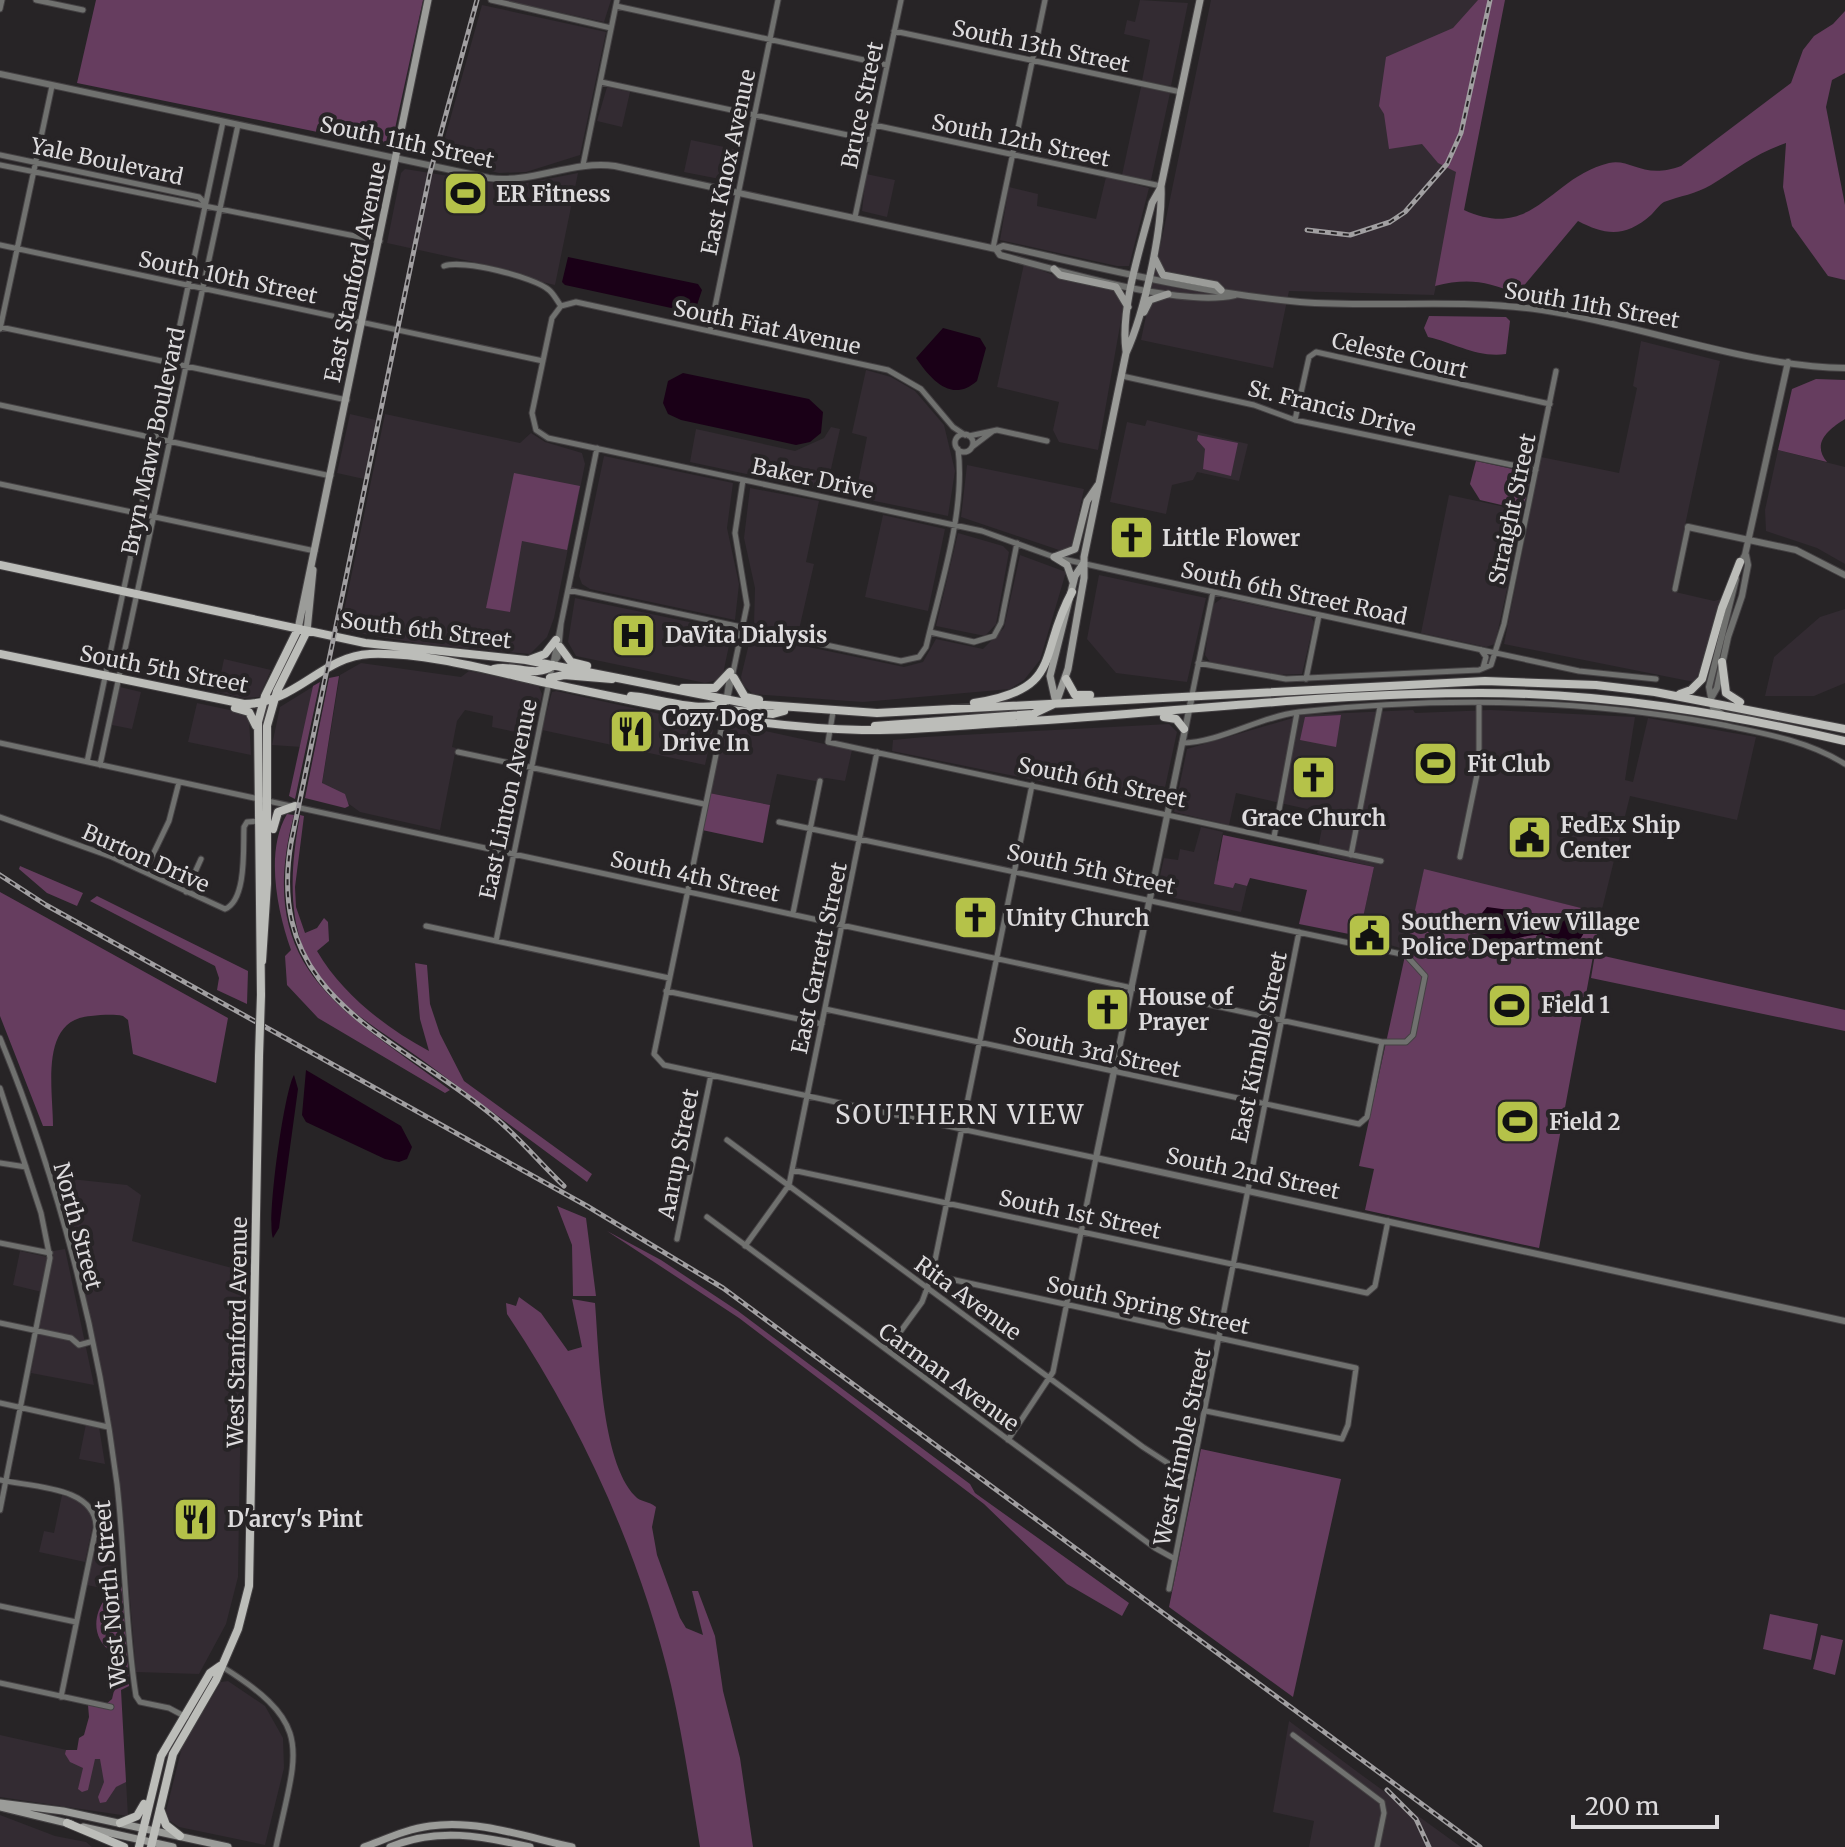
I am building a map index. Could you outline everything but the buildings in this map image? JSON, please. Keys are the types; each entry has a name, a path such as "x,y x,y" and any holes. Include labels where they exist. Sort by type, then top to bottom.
{"main road":[{"name":"East Stanford Avenue","path":"261,995 259,821 265,735 273,702 302,630 315,551 428,0"},
{"path":"938,710 1008,697 1028,686 1049,659 1083,563 1128,349 1153,252 1162,206 1161,186 1199,1"},
{"path":"1128,349 1124,330 1128,308 1152,203 1161,186"},
{"path":"1153,252 1156,267 1163,275 1216,285 1221,290"},
{"path":"1054,269 1060,275 1116,287 1128,308"},
{"path":"1128,349 1138,338 1147,303 1168,294"},
{"path":"1054,557 1075,549 1087,501 1099,484"},
{"path":"1054,557 1068,567 1073,589 1050,676 1056,703 1066,714 1078,719"},
{"path":"1672,694 1687,693 1702,679 1715,627 1743,558"},
{"path":"863,730 886,723 1033,714 1056,703 1066,679 1084,578 1083,563"},
{"name":"South 6th Street","path":"0,565 365,643 526,660 726,700 833,712 938,710"},
{"name":"East Stanford Avenue","path":"261,962 268,868 258,730 263,704 302,630"},
{"path":"526,660 545,654 558,643 571,662 626,675 641,683"},
{"name":"South 5th Street","path":"0,654 224,701 263,704 273,702 351,657 373,654 406,657"},
{"name":"South 6th Street","path":"406,657 550,681 722,718 831,728"},
{"path":"1722,662 1724,689 1735,701 1812,718 1829,726"},
{"path":"489,670 513,667 540,672 553,665"},
{"path":"668,689 715,688 733,672 745,697 782,703 791,709"},
{"path":"550,681 564,675 605,681 616,678"},
{"path":"1066,679 1069,690 1075,695 1135,693 1158,696"},
{"path":"938,710 1485,681 1596,685 1672,694 1845,729"},
{"path":"831,728 863,730 1078,719 1420,694 1562,695 1594,692 1693,704 1710,700"},
{"path":"1562,695 1722,715 1843,740"},
{"path":"610,696 650,697 711,708 726,700"},
{"path":"224,701 249,712 258,730"},
{"path":"722,718 730,710 773,714 791,709"},
{"path":"1107,717 1119,720 1169,716 1184,729"},
{"path":"268,868 273,861 274,818 284,808 295,806"},
{"name":"West Stanford Avenue","path":"152,1845 173,1754 187,1717 210,1673 220,1665 238,1629 250,1577 261,995"},
{"name":"West Stanford Avenue","path":"140,1843 155,1775 165,1746 187,1717"},
{"path":"120,1823 142,1811 150,1780 155,1775"},
{"path":"0,1805 120,1823 228,1847"},
{"path":"0,1805 140,1843 173,1847"},
{"path":"160,1809 166,1825 180,1836"},
{"path":"67,1823 80,1832 109,1838 124,1847"},
{"path":"364,1847 409,1830 440,1825 480,1826 530,1847"},
{"path":"390,1847 421,1837 449,1834 572,1847"}],"street":[{"path":"0,9 2,0"},
{"path":"36,0 83,10"},
{"path":"491,0 611,28"},
{"name":"East Knox Avenue","path":"710,331 778,0"},
{"name":"Bruce Street","path":"855,217 901,0"},
{"path":"994,248 1045,0"},
{"path":"1190,0 1199,1"},
{"path":"583,165 616,3 887,65"},
{"name":"South 13th Street","path":"894,31 1181,92"},
{"name":"South 11th Street","path":"0,74 500,179 523,178 583,165 615,166 994,248 1003,246 1235,295"},
{"path":"601,82 871,140"},
{"path":"52,86 0,328 348,400"},
{"name":"Bryn Mawr Boulevard","path":"87,762 223,122"},
{"name":"Bryn Mawr Boulevard","path":"100,765 238,125"},
{"name":"South 12th Street","path":"874,125 1161,186"},
{"name":"Yale Boulevard","path":"0,155 199,197 205,203"},
{"name":"Yale Boulevard","path":"0,165 197,206 205,203 381,241"},
{"name":"South 10th Street","path":"0,245 543,361"},
{"name":"South 11th Street","path":"994,248 1000,255 1168,294 1209,299 1235,295 1332,304 1527,308 1788,362 1845,368"},
{"path":"444,266 460,263 508,273 548,289 561,306 552,318 543,361"},
{"name":"South Fiat Avenue","path":"561,306 576,302 888,370 921,389 948,421 967,435"},
{"name":"Celeste Court","path":"1295,420 1309,357 1316,352 1550,404"},
{"name":"Baker Drive","path":"543,361 532,413 536,430 548,438 953,524 1054,557 1083,563"},
{"path":"1722,715 1713,708 1710,700 1715,658 1749,538 1788,362"},
{"name":"Straight Street","path":"1497,653 1556,371"},
{"name":"St. Francis Drive","path":"1122,376 1254,405 1295,420 1536,470"},
{"path":"0,405 331,476"},
{"name":"South Fiat Avenue","path":"948,421 961,472"},
{"path":"568,590 901,661 922,654 953,524 961,472 971,449 993,431"},
{"path":"971,449 957,447 957,438 993,431 1047,441"},
{"path":"967,435 971,449"},
{"name":"East Linton Avenue","path":"496,941 597,448"},
{"path":"743,480 735,527 747,589 743,627 666,991 822,1024"},
{"path":"0,484 315,551"},
{"path":"1675,589 1688,527 1749,538 1811,555 1845,575"},
{"path":"929,632 974,642 994,636 1001,623 1017,543"},
{"path":"1710,700 1717,688 1745,582 1748,565 1743,558"},
{"name":"South 6th Street Road","path":"1083,563 1589,672 1656,679"},
{"path":"1008,1440 1051,1378 1213,592"},
{"path":"1306,679 1319,615"},
{"path":"1481,650 1486,657 1483,669"},
{"path":"1198,663 1275,678 1306,679 1483,669 1493,663 1497,653"},
{"path":"1460,857 1479,765 1479,703"},
{"path":"1182,743 1297,712 1479,703 1610,709 1699,721 1796,741 1845,764"},
{"path":"1351,855 1380,707"},
{"path":"831,728 833,712"},
{"path":"1274,837 1297,712"},
{"name":"South 6th Street","path":"831,728 828,742 1381,861"},
{"name":"South 4th Street","path":"0,743 997,956 1382,1042"},
{"path":"458,752 704,804"},
{"name":"East Garrett Street","path":"789,1185 877,752"},
{"path":"793,913 820,781"},
{"path":"145,871 169,821 179,782"},
{"path":"887,1350 928,1288 932,1275 1032,785"},
{"name":"Burton Drive","path":"0,817 145,871 222,909 232,906 242,872 244,827 247,822 259,821"},
{"name":"South 5th Street","path":"779,822 1395,953 1415,961 1425,976 1411,1038 1406,1042 1382,1042"},
{"path":"186,892 201,859"},
{"path":"426,926 669,978"},
{"name":"East Kimble Street","path":"1235,1264 1299,932"},
{"name":"South 2nd Street","path":"666,991 655,1058 664,1065 1845,1321"},
{"name":"South 3rd Street","path":"825,1009 1364,1122 1382,1042"},
{"name":"North Street","path":"0,1038 52,1187 91,1342 108,1427"},
{"name":"Aarup Street","path":"677,1239 711,1075"},
{"path":"0,1088 27,1167 50,1253 38,1331 3,1481 0,1510"},
{"name":"Rita Avenue","path":"727,1140 1185,1477 1191,1478"},
{"path":"0,1163 27,1167"},
{"name":"South 1st Street","path":"792,1170 1362,1292 1370,1292 1375,1286 1388,1221"},
{"path":"745,1246 789,1185"},
{"name":"Carman Avenue","path":"707,1217 1167,1557 1175,1559"},
{"path":"0,1243 50,1253"},
{"name":"West Kimble Street","path":"1169,1589 1235,1264"},
{"name":"South Spring Street","path":"932,1275 1356,1368 1353,1397 1342,1439 1206,1411"},
{"path":"0,1323 71,1338 79,1345 91,1342"},
{"path":"0,1403 108,1427"},
{"name":"West North Street","path":"108,1427 121,1524 136,1696 140,1702 187,1717"},
{"path":"3,1481 74,1495 90,1504 95,1513 96,1528 61,1697"},
{"path":"0,1606 76,1622"},
{"path":"220,1665 271,1700 290,1731 293,1769 276,1847"},
{"path":"0,1683 111,1707"},
{"path":"1293,1735 1379,1798 1384,1807 1377,1847"}],"shaded area":[{"path":"96,0 423,0 391,147 77,83"},
{"path":"503,0 611,0 604,22"},
{"path":"1140,0 1188,3 1171,86 1142,81 1150,40 1124,34 1127,20 1135,22"},
{"path":"1211,0 1497,0 1434,295 1289,291 1273,368 1141,340"},
{"path":"1478,0 1505,0 1464,210 1488,218 1508,218 1525,213 1589,170 1609,163 1624,163 1657,171 1681,166 1791,83 1803,50 1814,36 1833,24 1845,11 1845,73 1832,80 1826,107 1845,205 1845,280 1828,276 1792,226 1783,187 1786,143 1756,156 1705,188 1664,202 1642,222 1624,231 1606,231 1578,221 1517,294 1477,282 1435,286 1456,172 1438,163 1422,144 1389,149 1384,114 1379,106 1386,57 1453,28"},
{"path":"482,5 606,32 580,155 526,172 499,173 439,159"},
{"path":"607,87 630,92 622,127 597,121"},
{"path":"1141,87 1170,93 1151,180 1122,175"},
{"path":"691,140 743,151 735,182 684,172"},
{"path":"405,169 511,186 578,173 555,285 529,279 510,270 387,243 401,173"},
{"path":"866,174 895,180 887,217 862,211"},
{"path":"1106,177 1149,188 1129,266 1000,240 1009,187 1038,194 1037,206 1096,219"},
{"path":"568,257 698,284 702,290 695,311 565,285 562,282"},
{"path":"1024,264 1059,277 1115,288 1124,303 1098,450 1059,442 1053,430 1059,402 997,387"},
{"path":"1429,316 1506,317 1510,321 1506,354 1476,352 1428,337 1424,328"},
{"path":"943,328 980,338 986,348 977,381 968,387 959,390 943,386 916,358"},
{"path":"1641,341 1720,361 1671,591 1714,601 1721,599 1702,668 1694,682 1504,644 1541,457 1619,473 1637,388 1633,386"},
{"path":"866,370 891,377 915,391 944,425 955,471 948,516 855,497 867,437 852,433"},
{"path":"683,373 809,399 823,412 821,433 810,442 796,445 681,420 668,414 663,403 668,381"},
{"path":"1816,379 1845,380 1845,419 1828,432 1821,443 1827,462 1778,450 1792,389"},
{"path":"350,414 376,420 364,479 337,473"},
{"path":"385,414 520,443 531,433 545,442 582,453 585,464 554,618 547,637 530,654 423,644 340,630"},
{"path":"1147,420 1248,444 1239,481 1197,472 1193,480 1172,485 1166,514 1110,502 1127,422 1145,426"},
{"path":"831,427 840,429 826,491 690,462 696,429 795,451 824,438"},
{"path":"1198,435 1238,443 1231,476 1203,469 1205,449 1197,440"},
{"path":"1778,450 1845,467 1845,564 1817,548 1766,531 1765,510"},
{"path":"604,456 733,483 727,528 739,584 735,620 590,589 582,584 579,576"},
{"path":"1476,461 1531,473 1523,510 1480,500 1470,484"},
{"path":"967,465 1084,489 1071,549 1059,550 961,517"},
{"path":"514,473 580,486 567,550 522,541 510,612 486,608"},
{"path":"750,488 819,501 806,562 814,564 798,634 754,624 755,588 744,538"},
{"path":"1449,495 1524,511 1495,644 1486,647 1421,633"},
{"path":"883,515 945,529 928,611 865,597"},
{"path":"958,533 1003,546 1009,552 996,624 985,636 936,626"},
{"path":"1020,555 1066,572 1040,660 1024,680 1010,689 863,702 753,694 743,685 741,677 751,635 904,667 923,662 936,639 983,649 1004,628"},
{"path":"1099,575 1206,598 1187,682 1116,673 1087,639"},
{"path":"575,598 732,631 723,674 717,680 705,683 576,656 568,642"},
{"path":"1222,598 1311,617 1314,622 1302,674 1271,675 1210,662 1205,655 1209,627 1214,604"},
{"path":"1845,609 1845,683 1814,696 1765,696 1774,657 1820,617"},
{"path":"224,659 271,670 259,697 244,698 217,692"},
{"path":"361,663 461,677 469,671 538,685 542,694 534,736 492,727 493,716 465,710 457,721 452,747 456,748 440,830 360,812 322,784 340,675"},
{"path":"339,676 322,783 345,794 349,806 345,808 305,798 329,678"},
{"path":"320,682 295,799 289,796 313,686"},
{"path":"314,686 302,747 272,745 280,707"},
{"path":"120,687 141,692 132,729 112,725"},
{"path":"552,692 710,725 713,730 705,765 542,730"},
{"path":"197,703 239,712 249,719 251,755 188,742"},
{"path":"1413,710 1415,713 1491,710 1635,717 1625,780 1633,782 1648,718 1756,737 1737,820 1630,796 1601,913 1424,870 1407,950 1359,936 1374,867 1317,853 1325,813 1236,793 1229,825 1174,812 1187,749 1303,715"},
{"path":"1341,715 1336,747 1300,740 1305,717"},
{"path":"1169,724 1177,732 1161,806 892,751 893,740"},
{"path":"738,725 852,750 845,781 826,778 815,781 777,774 770,805 709,793 725,729"},
{"path":"709,793 770,805 763,843 702,830"},
{"path":"287,814 294,815 285,868 286,912 297,949 316,981 343,1009 450,1090 445,1093 318,1018 287,985 285,956 291,950 281,918 275,863 276,845"},
{"path":"300,815 304,816 295,887 296,907 305,933 317,928 324,918 328,922 329,941 317,951 327,967 366,1008 429,1051 420,1019 415,963 427,965 430,1004 440,1034 464,1081 592,1174 587,1182 361,1017 322,982 309,961 295,914 293,865"},
{"path":"1201,827 1223,832 1217,860 1233,887 1234,883 1247,886 1241,912 1156,894 1164,858 1178,860 1180,849 1194,852"},
{"path":"1223,835 1374,867 1359,936 1299,924 1307,890 1250,878 1247,886 1235,883 1233,888 1214,884"},
{"path":"20,866 83,893 77,906 47,893 19,869"},
{"path":"1424,869 1601,913 1539,1248 1365,1210 1374,1169 1359,1166"},
{"path":"0,892 228,1018 216,1083 133,1054 128,1020 123,1016 74,1020 63,1029 56,1042 51,1076 53,1126 43,1126 0,1016"},
{"path":"97,896 248,971 247,1004 217,990 219,978 215,966 90,901"},
{"path":"1487,907 1583,920 1587,928 1570,956 1563,952 1558,941 1540,935 1482,947 1478,942 1478,918"},
{"path":"1595,954 1845,1010 1845,1031 1591,978"},
{"path":"306,1070 401,1126 412,1147 407,1159 399,1162 385,1159 306,1122 302,1115"},
{"path":"294,1075 298,1089 279,1228 273,1238 271,1227 277,1156"},
{"path":"52,1177 127,1185 141,1195 132,1241 243,1271 238,1577 226,1624 199,1674 136,1672 122,1502 110,1425 72,1248"},
{"path":"557,1206 586,1218 596,1296 573,1296 572,1245"},
{"path":"607,1231 661,1260 738,1311 970,1484 975,1493 1129,1603 1122,1616 1067,1584 984,1504 739,1318"},
{"path":"65,1249 94,1385 31,1373 53,1251"},
{"path":"20,1251 47,1257 42,1292 13,1285"},
{"path":"519,1297 541,1313 568,1351 582,1347 572,1299 595,1303 600,1376 615,1458 635,1496 656,1507 652,1527 657,1555 680,1618 686,1628 703,1635 692,1591 698,1591 715,1636 723,1691 740,1758 753,1847 700,1847 671,1685 643,1587 606,1492 584,1446 560,1400 507,1314 506,1303 516,1306"},
{"path":"86,1424 99,1427 105,1464 79,1459"},
{"path":"1201,1449 1341,1479 1293,1697 1169,1607"},
{"path":"62,1495 84,1503 94,1519 85,1562 39,1552 44,1531 54,1533"},
{"path":"112,1511 115,1591 87,1585 98,1517"},
{"path":"105,1582 123,1587 129,1686 121,1690 126,1782 116,1787 106,1802 100,1803 98,1797 104,1782 100,1759 95,1759 88,1790 82,1792 78,1789 83,1768 70,1762 65,1754 66,1750 77,1750 89,1717 88,1705 104,1706 112,1699 118,1674 111,1666 111,1652 100,1640 96,1627 101,1606 113,1594 104,1588"},
{"path":"1770,1614 1818,1624 1811,1660 1763,1649"},
{"path":"1821,1635 1843,1640 1835,1675 1813,1669"},
{"path":"228,1681 265,1706 283,1738 284,1768 265,1845 179,1827 170,1821 166,1811 182,1747 221,1682"},
{"path":"1289,1721 1461,1847 1309,1847 1314,1821 1273,1812"},
{"path":"0,1735 125,1763 128,1816 0,1797"},
{"path":"0,1815 55,1836 86,1842 92,1847 0,1847"}],"railway":[{"path":"477,0 430,173 291,843 288,897 298,942 319,979 348,1010 499,1121 564,1186"},
{"path":"1307,230 1350,235 1390,222 1405,212 1447,164 1461,133 1490,0"},
{"path":"0,875 46,905 587,1206 723,1288 1480,1847"},
{"path":"1387,1790 1416,1819 1429,1847"}],"place":[{"name":"ER Fitness","path":"465,194"},
{"name":"Little Flower","path":"1131,538"},
{"name":"DaVita Dialysis","path":"634,635"},
{"name":"Cozy Dog Drive In","path":"631,731"},
{"name":"Fit Club","path":"1436,764"},
{"name":"Grace Church","path":"1314,777"},
{"name":"FedEx Ship Center","path":"1529,838"},
{"name":"Unity Church","path":"975,918"},
{"name":"Southern View Village Police Department","path":"1370,935"},
{"name":"Field 1","path":"1510,1005"},
{"name":"House of Prayer","path":"1107,1010"},
{"name":"Field 2","path":"1518,1122"},
{"name":"D'arcy's Pint","path":"196,1519"}],"district":[{"name":"SOUTHERN VIEW","path":"960,1114"}]}
